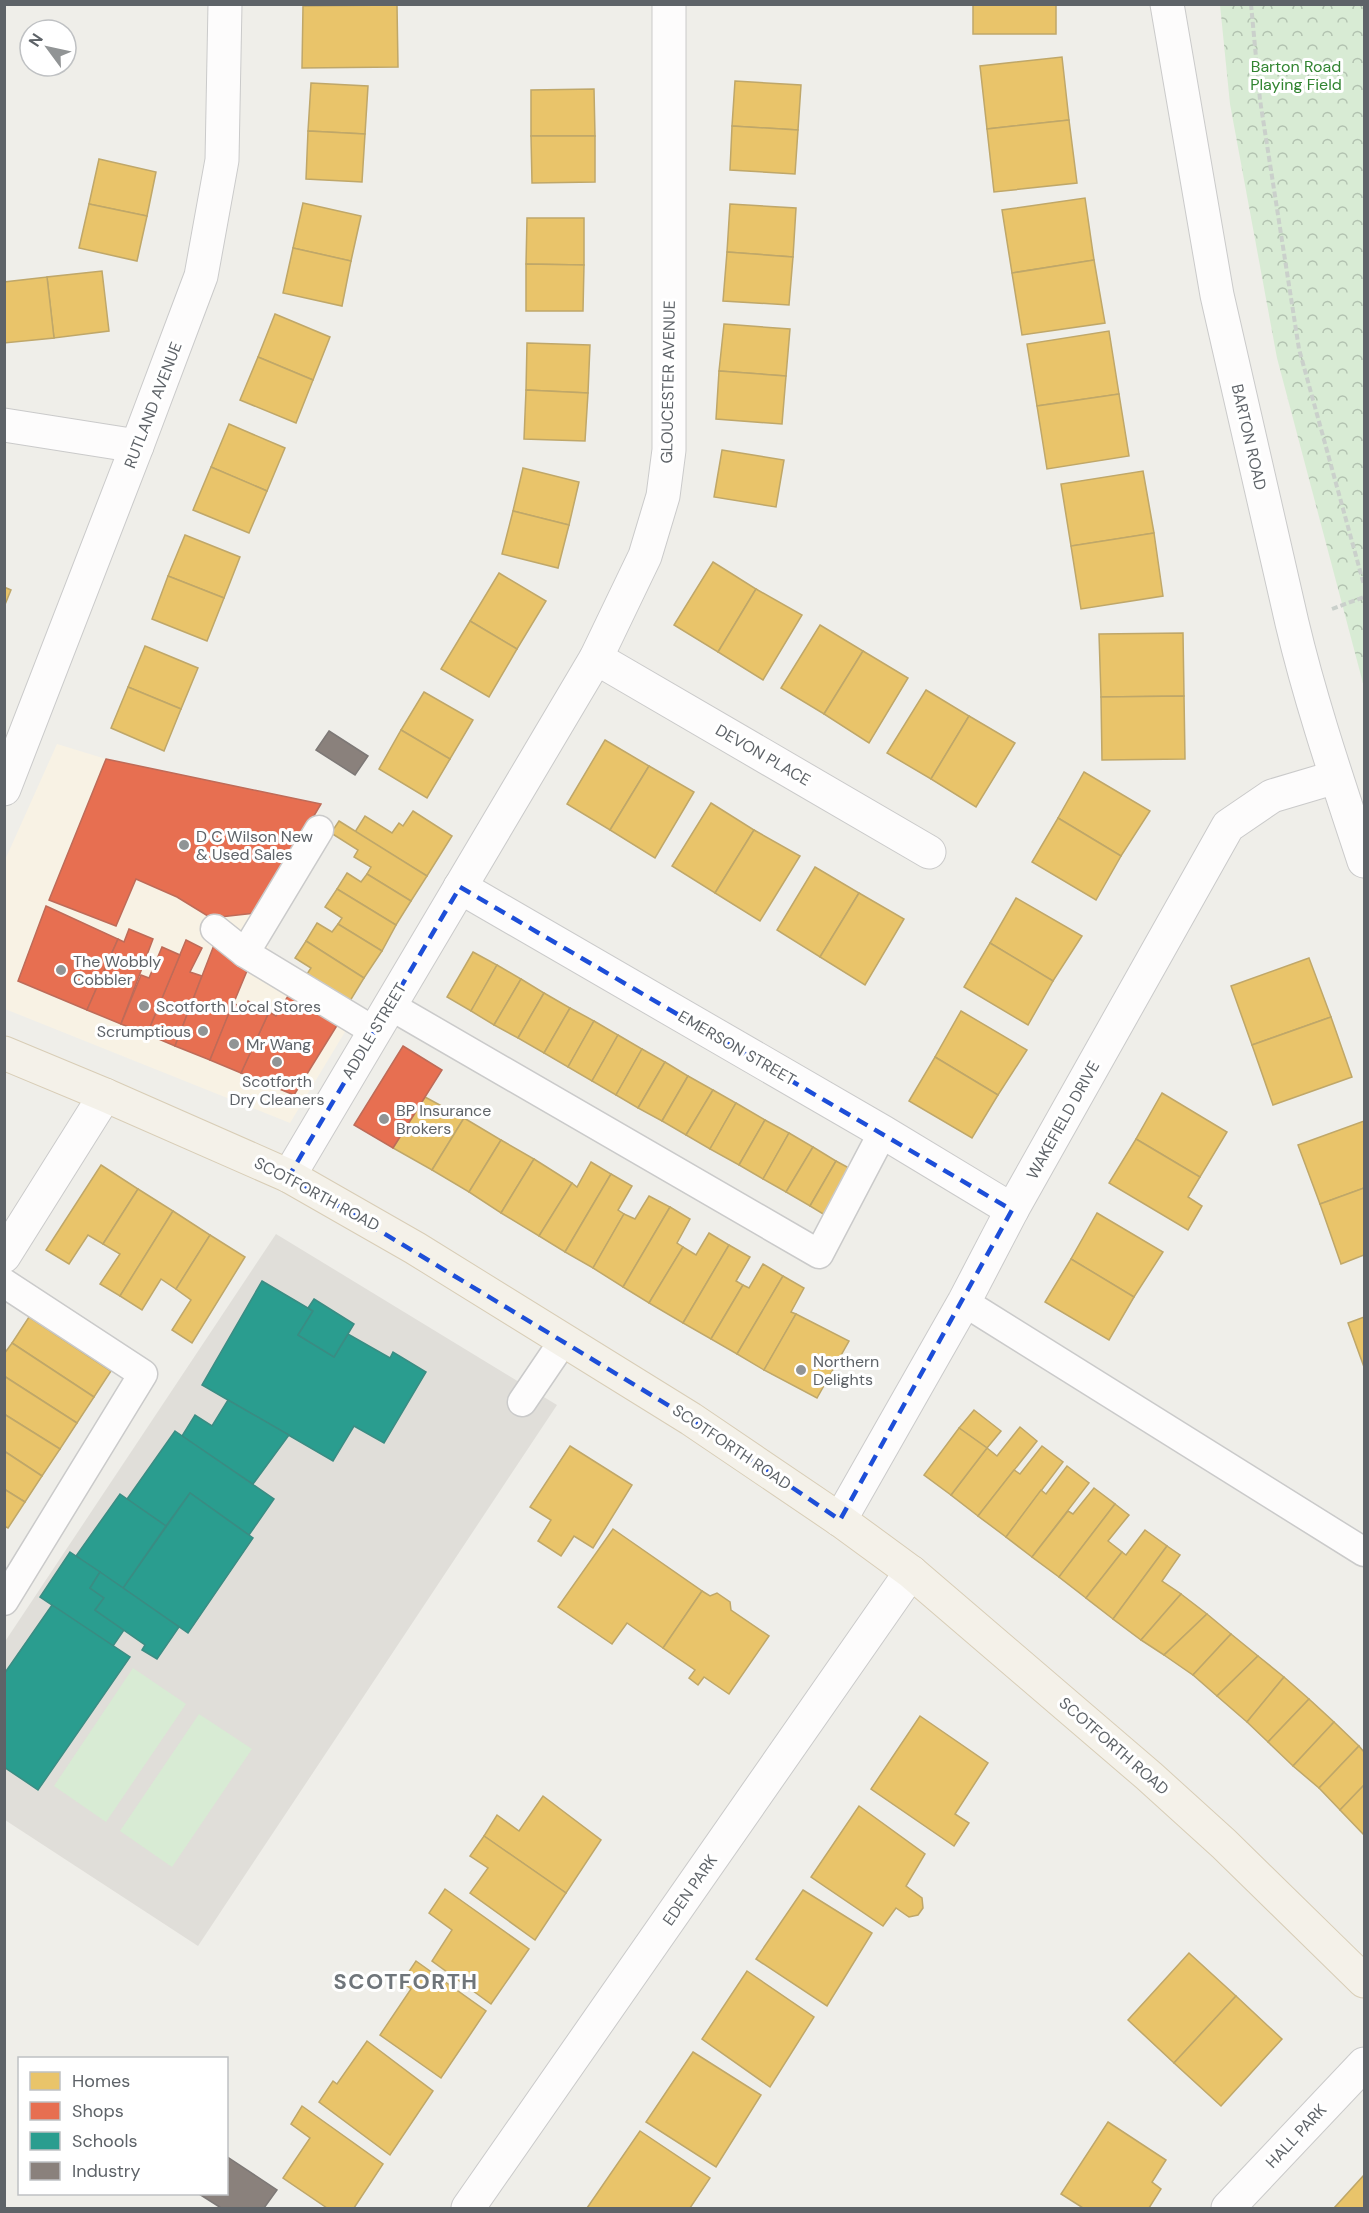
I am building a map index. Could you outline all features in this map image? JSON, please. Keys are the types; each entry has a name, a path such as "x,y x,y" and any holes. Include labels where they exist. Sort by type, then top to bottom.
{"main road":[{"name":"SCOTFORTH ROAD","path":"4,1053 290,1176 415,1248 691,1419 840,1520 911,1572 1149,1776 1365,1981"}],"street":[{"name":"RUTLAND AVENUE","path":"4,789 201,276 222,160 225,4"},
{"name":"GLOUCESTER AVENUE","path":"460,887 596,658 645,555 663,496 669,450 669,4"},
{"name":"BARTON ROAD","path":"1167,4 1217,295 1301,662 1336,777 1365,861"},
{"path":"4,425 137,446"},
{"name":"DEVON PLACE","path":"596,658 929,852"},
{"name":"WAKEFIELD DRIVE","path":"840,1520 964,1302 1012,1210 1228,826 1272,796 1336,777"},
{"name":"ADDLE STREET","path":"290,1176 460,887"},
{"name":"EMERSON STREET","path":"460,887 883,1132 1012,1210"},
{"path":"4,1256 105,1095"},
{"name":"EDEN PARK","path":"468,2208 911,1572"},
{"name":"HALL PARK","path":"1228,2208 1365,2064"}],"lane":[{"path":"245,953 320,830"},
{"path":"215,929 245,953 382,1018 819,1254 883,1132"},
{"path":"4,1283 143,1374 4,1601"},
{"path":"964,1302 1365,1552"},
{"path":"522,1402 564,1340"}],"path":[{"path":"1251,4 1260,100 1299,349 1365,585"}],"highlighted area":[{"path":"460,887 1012,1210 840,1520 691,1419 289,1176"}],"shaded area":[{"path":"57,744 106,759 321,804 316,812 336,826 266,939 269,950 360,1007 290,1123 5,1009 5,860"},
{"path":"276,1234 557,1405 198,1946 5,1820 4,1643"}],"green space":[{"name":"Barton Road Playing Field","path":"1220,5 1364,5 1364,687 1277,358 1230,104"},
{"path":"133,1668 186,1704 106,1822 54,1786"},
{"path":"199,1714 252,1749 172,1867 120,1831"}],"building: Homes":[{"path":"973,4 1056,4 1056,34 973,34"},
{"path":"397,5 398,67 302,68 303,6"},
{"path":"1062,57 1069,120 987,129 980,66"},
{"path":"735,81 801,85 798,130 732,126"},
{"path":"311,83 368,86 365,134 308,131"},
{"path":"594,89 595,136 531,136 531,90"},
{"path":"1069,120 1077,183 994,192 987,129"},
{"path":"732,126 798,130 795,174 730,170"},
{"path":"308,131 365,134 362,182 306,179"},
{"path":"531,136 595,136 595,182 532,183"},
{"path":"99,159 156,172 147,216 89,204"},
{"path":"1085,198 1094,260 1012,273 1002,210"},
{"path":"303,203 361,216 351,261 293,248"},
{"path":"89,204 147,216 137,261 79,248"},
{"path":"730,204 796,208 793,257 727,252"},
{"path":"527,218 584,218 584,265 526,264"},
{"path":"293,248 351,261 342,306 283,293"},
{"path":"727,252 793,257 789,305 723,301"},
{"path":"1094,260 1105,323 1022,335 1012,273"},
{"path":"526,264 584,265 583,311 526,311"},
{"path":"102,271 109,331 54,338 47,277"},
{"path":"47,277 54,338 4,343 4,282"},
{"path":"275,314 330,337 313,380 258,357"},
{"path":"724,324 790,329 786,376 719,371"},
{"path":"1109,331 1119,394 1037,406 1027,344"},
{"path":"527,343 590,345 588,393 526,390"},
{"path":"258,357 313,380 296,423 240,400"},
{"path":"719,371 786,376 782,424 716,419"},
{"path":"526,390 588,393 585,441 524,439"},
{"path":"1119,394 1129,456 1047,469 1037,406"},
{"path":"229,424 285,448 267,491 211,467"},
{"path":"722,450 784,460 776,507 714,497"},
{"path":"211,467 267,491 249,533 193,510"},
{"path":"523,468 579,482 569,525 513,511"},
{"path":"1143,471 1154,533 1071,546 1061,484"},
{"path":"513,511 569,525 558,568 502,554"},
{"path":"1154,533 1163,596 1081,609 1071,546"},
{"path":"185,535 240,557 224,598 168,576"},
{"path":"713,562 756,589 718,652 674,625"},
{"path":"499,573 546,601 517,649 470,621"},
{"path":"168,576 224,598 207,641 152,619"},
{"path":"4,587 11,590 4,607"},
{"path":"756,589 802,615 763,680 718,652"},
{"path":"470,621 517,649 489,697 441,669"},
{"path":"820,625 863,651 824,714 781,688"},
{"path":"1183,633 1184,696 1101,697 1099,634"},
{"path":"145,646 198,668 181,709 128,687"},
{"path":"863,651 908,678 869,743 824,714"},
{"path":"128,687 181,709 164,751 111,728"},
{"path":"926,690 969,716 931,779 887,753"},
{"path":"424,692 473,720 450,759 401,730"},
{"path":"1184,696 1185,759 1102,760 1101,697"},
{"path":"969,716 1015,743 976,807 931,779"},
{"path":"401,730 450,759 427,798 379,769"},
{"path":"605,740 649,766 610,830 567,804"},
{"path":"649,766 694,792 655,858 610,830"},
{"path":"1084,772 1150,811 1121,856 1058,818"},
{"path":"711,803 754,830 715,893 672,866"},
{"path":"413,811 452,836 427,876 355,832 365,816 392,833 399,823 403,826"},
{"path":"1058,818 1121,856 1096,900 1032,862"},
{"path":"339,821 427,876 411,901 367,874 371,867 354,857 358,850 331,833"},
{"path":"754,830 800,856 760,921 715,893"},
{"path":"815,867 859,893 820,957 777,930"},
{"path":"347,873 361,882 367,874 411,901 396,925 337,889"},
{"path":"337,889 396,925 382,951 338,924 342,918 325,907"},
{"path":"859,893 904,919 865,985 820,957"},
{"path":"1016,898 1082,936 1053,981 990,943"},
{"path":"317,923 332,932 338,924 382,951 364,978 306,941"},
{"path":"306,941 364,978 350,1001 307,974 311,968 295,958"},
{"path":"990,943 1053,981 1028,1025 964,987"},
{"path":"473,952 497,965 471,1011 447,997"},
{"path":"1309,958 1331,1017 1252,1045 1231,986"},
{"path":"497,965 521,979 494,1025 471,1011"},
{"path":"521,979 544,993 518,1038 494,1025"},
{"path":"544,993 570,1008 544,1053 518,1038"},
{"path":"570,1008 594,1021 568,1067 544,1053"},
{"path":"961,1011 1027,1050 998,1095 935,1057"},
{"path":"1331,1017 1352,1077 1273,1105 1252,1045"},
{"path":"594,1021 618,1035 592,1081 568,1067"},
{"path":"618,1035 642,1049 616,1095 592,1081"},
{"path":"642,1049 665,1062 638,1108 616,1095"},
{"path":"935,1057 998,1095 972,1138 909,1101"},
{"path":"665,1062 688,1076 662,1121 638,1108"},
{"path":"688,1076 713,1090 686,1135 662,1121"},
{"path":"713,1090 736,1103 710,1149 686,1135"},
{"path":"1162,1093 1227,1132 1200,1177 1136,1139"},
{"path":"425,1097 464,1118 432,1170 393,1148"},
{"path":"736,1103 765,1120 739,1165 710,1149"},
{"path":"464,1118 501,1140 469,1192 432,1170"},
{"path":"765,1120 789,1133 763,1179 739,1165"},
{"path":"1364,1121 1364,1188 1320,1204 1298,1145"},
{"path":"789,1133 813,1147 786,1192 763,1179"},
{"path":"1136,1139 1200,1177 1188,1197 1202,1206 1188,1230 1109,1183"},
{"path":"501,1140 534,1159 501,1213 469,1192"},
{"path":"813,1147 836,1161 810,1206 786,1192"},
{"path":"534,1159 572,1183 539,1236 501,1213"},
{"path":"836,1161 860,1174 833,1220 810,1206"},
{"path":"591,1162 611,1174 565,1252 539,1236 572,1183 577,1187"},
{"path":"101,1165 138,1189 103,1244 88,1235 69,1264 46,1250"},
{"path":"611,1174 632,1186 618,1210 624,1214 593,1268 565,1252"},
{"path":"1364,1188 1364,1255 1341,1264 1320,1204"},
{"path":"138,1189 173,1211 120,1296 100,1284 120,1254 103,1244"},
{"path":"649,1196 670,1207 623,1287 593,1268 624,1214 635,1219"},
{"path":"670,1207 690,1219 677,1243 683,1247 649,1303 623,1287"},
{"path":"173,1211 210,1235 176,1289 161,1279 142,1310 120,1296"},
{"path":"1097,1213 1163,1252 1134,1297 1071,1259"},
{"path":"709,1233 729,1245 683,1323 649,1303 683,1247 696,1255"},
{"path":"210,1235 245,1257 192,1343 172,1330 191,1300 176,1289"},
{"path":"729,1245 750,1257 736,1281 743,1285 711,1339 683,1323"},
{"path":"1071,1259 1134,1297 1109,1340 1045,1302"},
{"path":"763,1264 783,1276 737,1354 711,1339 743,1285 749,1288"},
{"path":"783,1276 804,1288 791,1312 796,1314 764,1370 737,1354"},
{"path":"796,1314 849,1341 817,1398 764,1370"},
{"path":"29,1317 111,1371 94,1397 12,1343"},
{"path":"1364,1317 1364,1367 1348,1323"},
{"path":"12,1343 94,1397 77,1423 4,1376 4,1354"},
{"path":"4,1376 77,1423 60,1449 4,1414"},
{"path":"974,1410 1001,1431 987,1448 959,1428"},
{"path":"4,1414 60,1449 42,1476 4,1451"},
{"path":"1020,1427 1037,1441 978,1516 951,1495 987,1448 997,1456"},
{"path":"959,1428 987,1448 951,1495 924,1475"},
{"path":"570,1446 632,1485 593,1548 574,1536 561,1556 538,1541 551,1520 530,1507"},
{"path":"1042,1446 1063,1462 1006,1537 978,1516 1014,1470 1020,1474"},
{"path":"4,1451 42,1476 25,1502 4,1489"},
{"path":"1067,1466 1089,1483 1032,1557 1006,1537 1041,1490 1046,1494"},
{"path":"1094,1488 1115,1504 1059,1577 1032,1557 1068,1511 1073,1514"},
{"path":"4,1489 25,1502 8,1528 4,1526"},
{"path":"1115,1504 1129,1515 1108,1541 1122,1552 1086,1598 1059,1577"},
{"path":"613,1529 702,1591 663,1648 627,1623 612,1644 558,1607"},
{"path":"1145,1530 1167,1546 1113,1619 1086,1598 1122,1552 1126,1555"},
{"path":"1167,1546 1180,1555 1162,1581 1181,1594 1141,1640 1113,1619"},
{"path":"702,1591 710,1596 717,1593 730,1602 731,1610 769,1636 729,1694 704,1677 698,1685 689,1678 695,1670 663,1648"},
{"path":"1181,1594 1207,1614 1164,1655 1141,1640"},
{"path":"1207,1614 1231,1634 1193,1675 1164,1655"},
{"path":"1231,1634 1258,1656 1217,1696 1193,1675"},
{"path":"1258,1656 1284,1677 1247,1722 1217,1696"},
{"path":"1284,1677 1309,1699 1268,1742 1247,1722"},
{"path":"1309,1699 1334,1722 1293,1766 1268,1742"},
{"path":"920,1716 988,1763 955,1814 969,1823 954,1846 871,1789"},
{"path":"1334,1722 1359,1746 1319,1788 1293,1766"},
{"path":"1359,1746 1364,1752 1364,1785 1340,1810 1319,1788"},
{"path":"1364,1785 1364,1832 1363,1834 1340,1810"},
{"path":"543,1796 601,1840 566,1893 484,1836 497,1815 519,1831"},
{"path":"859,1806 925,1854 906,1886 922,1898 923,1908 918,1915 909,1917 896,1908 883,1926 811,1877"},
{"path":"484,1836 566,1893 535,1940 470,1893 488,1868 470,1856"},
{"path":"445,1889 529,1949 491,2004 432,1961 452,1930 429,1913"},
{"path":"803,1890 872,1933 827,2006 756,1959"},
{"path":"1189,1953 1236,1996 1174,2063 1128,2020"},
{"path":"416,1961 486,2011 441,2078 380,2035 411,1989 402,1982"},
{"path":"747,1971 814,2017 770,2087 702,2039"},
{"path":"1236,1996 1282,2039 1221,2106 1174,2063"},
{"path":"367,2041 433,2091 390,2155 319,2102 333,2081 337,2084"},
{"path":"693,2052 761,2095 716,2167 646,2122"},
{"path":"302,2106 383,2164 354,2208 327,2208 283,2178 310,2138 291,2124"},
{"path":"1108,2122 1166,2160 1152,2182 1161,2189 1149,2208 1083,2208 1061,2194"},
{"path":"640,2131 710,2178 690,2208 587,2208"},
{"path":"1364,2175 1364,2208 1334,2208"}],"building: Shops":[{"name":"D C Wilson New & Used Sales","path":"106,759 321,804 256,913 211,918 177,897 136,879 116,926 49,900"},
{"path":"46,906 118,939 87,1010 18,981"},
{"path":"129,929 153,939 121,1024 87,1010 118,939 124,942"},
{"path":"186,940 202,948 190,972 202,976 175,1046 147,1034"},
{"path":"214,945 249,966 210,1060 175,1046"},
{"path":"162,947 180,955 147,1034 121,1024 141,975 149,978"},
{"path":"291,991 341,1019 294,1095 241,1073 269,1012 276,1016"},
{"path":"248,1001 269,1012 241,1073 210,1060 233,1003 245,1009"},
{"path":"403,1046 442,1070 393,1148 354,1125"}],"building: Schools":[{"path":"262,1281 313,1311 298,1335 334,1357 348,1334 390,1358 393,1352 426,1372 384,1443 354,1426 333,1461 202,1385"},
{"path":"314,1299 354,1324 334,1357 298,1335 313,1311 308,1308"},
{"path":"228,1400 289,1435 253,1484 182,1436 195,1415 212,1426"},
{"path":"175,1431 274,1499 249,1535 190,1493 166,1526 127,1499"},
{"path":"190,1493 253,1538 188,1633 123,1588"},
{"path":"120,1494 166,1526 123,1588 76,1556"},
{"path":"70,1552 100,1572 90,1588 104,1598 95,1610 124,1630 113,1646 40,1597"},
{"path":"100,1572 179,1627 157,1659 142,1650 145,1645 95,1610 104,1598 90,1588"},
{"path":"52,1605 130,1657 38,1790 4,1767 4,1674"}],"building: Industry":[{"path":"329,731 368,756 355,775 316,750"},
{"path":"228,2157 277,2190 264,2208 221,2208 201,2195 228,2195"}],"place":[{"name":"D C Wilson New & Used Sales","path":"184,845"},
{"name":"The Wobbly Cobbler","path":"61,970"},
{"name":"Scotforth Local Stores","path":"144,1006"},
{"name":"Scrumptious","path":"203,1031"},
{"name":"Mr Wang","path":"234,1044"},
{"name":"Scotforth Dry Cleaners","path":"277,1062"},
{"name":"BP Insurance Brokers","path":"384,1119"},
{"name":"Northern Delights","path":"801,1370"}],"district":[{"name":"SCOTFORTH","path":"406,1981"}]}
